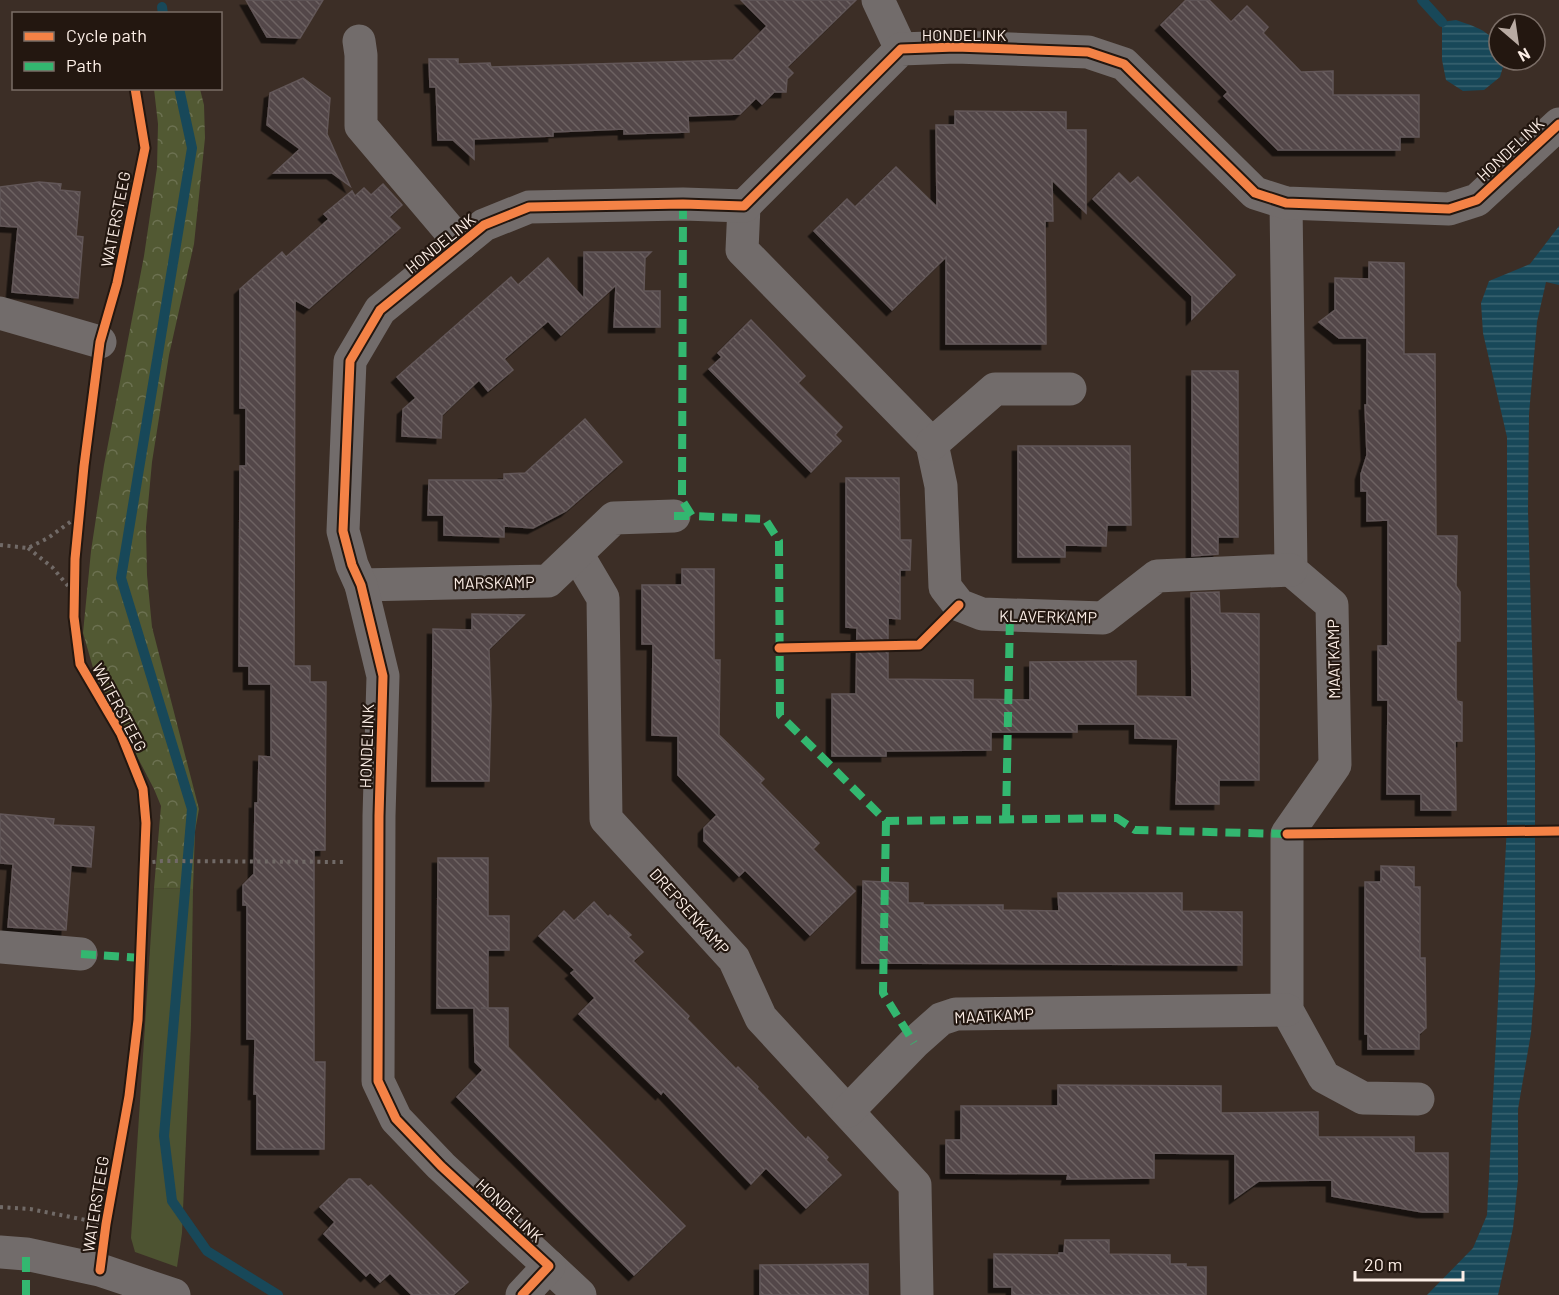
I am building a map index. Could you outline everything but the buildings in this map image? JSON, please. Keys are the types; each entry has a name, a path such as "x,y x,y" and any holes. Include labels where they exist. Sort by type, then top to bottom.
{"street":[{"name":"HONDELINK","path":"878,0 901,50"},
{"name":"HONDELINK","path":"359,41 361,126 461,244"},
{"name":"HONDELINK","path":"580,1295 441,1166 396,1119 378,1081 378,816 383,676 361,585 352,565 343,531 350,361 380,310 484,225 529,207 683,204 744,206 901,50 956,46 1088,52 1124,64 1255,193 1286,203 1449,208 1477,200 1559,124"},
{"path":"1286,203 1291,570"},
{"path":"744,206 742,250 932,444 996,389 1070,388"},
{"path":"0,313 100,342"},
{"name":"KLAVERKAMP","path":"932,444 941,486 945,587 959,605 982,614 1103,618 1157,576 1291,570"},
{"name":"MARSKAMP","path":"361,585 548,581 614,518 674,516"},
{"name":"DREPSENKAMP","path":"578,554 603,598 606,819 734,959 760,1018 915,1185 917,1295"},
{"name":"MAATKAMP","path":"1291,570 1332,605 1335,765 1287,834 1287,1010 1324,1077 1363,1098 1418,1099"},
{"path":"0,947 81,954"},
{"name":"MAATKAMP","path":"848,1111 914,1043 941,1019 956,1014 1287,1010"},
{"path":"0,1252 26,1254 100,1270 174,1295"},
{"path":"522,1295 549,1266"}],"path":[{"path":"78,526 80,510"},
{"path":"0,546 28,548 48,538 80,510"},
{"path":"28,548 52,567 74,593"},
{"path":"74,605 75,582"},
{"path":"145,875 146,858 197,862 379,862"},
{"path":"0,1207 30,1209 106,1224"}],"green space":[{"path":"154,90 200,90 204,105 205,138 194,244 169,355 152,462 146,527 147,575 152,627 199,809 195,831 193,889 154,888 161,806 96,678 83,633 91,551 104,465 144,256 157,168 158,124"},
{"path":"154,888 193,889 191,1026 182,1233 177,1267 135,1252 131,1238"}],"water":[{"path":"1456,20 1486,33 1487,72 1501,72 1500,77 1484,90 1463,91 1446,80 1442,60 1442,22"},
{"path":"1559,226 1559,285 1546,282 1537,322 1529,414 1528,511 1535,749 1535,982 1531,1033 1518,1109 1518,1180 1513,1228 1498,1295 1427,1295 1473,1248 1487,1215 1507,825 1507,437 1483,333 1481,303 1489,281 1530,264"}],"waterway":[{"path":"1422,0 1442,22"},
{"path":"162,7 163,12"},
{"path":"179,90 192,148 121,578 192,809 164,1136 172,1201 207,1251 278,1295"}],"marked path":[{"path":"683,204 682,500 692,516 765,519 779,541 780,715 886,821 1117,818 1135,830 1287,834"},
{"path":"674,516 692,516"},
{"path":"1006,819 1010,615"},
{"path":"886,821 883,993 914,1043"},
{"path":"81,954 142,958"},
{"path":"26,1254 26,1295"}],"cycle path":[{"path":"522,1295 549,1266 441,1166 396,1119 378,1081 379,816 383,676 361,585 352,565 343,531 350,361 380,310 484,225 529,207 683,204 744,206 901,49 956,47 1088,52 1124,64 1255,193 1286,203 1449,209 1477,200 1559,124"},
{"name":"WATERSTEEG","path":"100,1270 129,1096 138,1020 146,823 143,789 121,734 80,664 74,617 75,559 100,342 117,283 145,148 135,90"},
{"path":"779,648 919,645 959,605"},
{"path":"1287,834 1559,831"}]}
